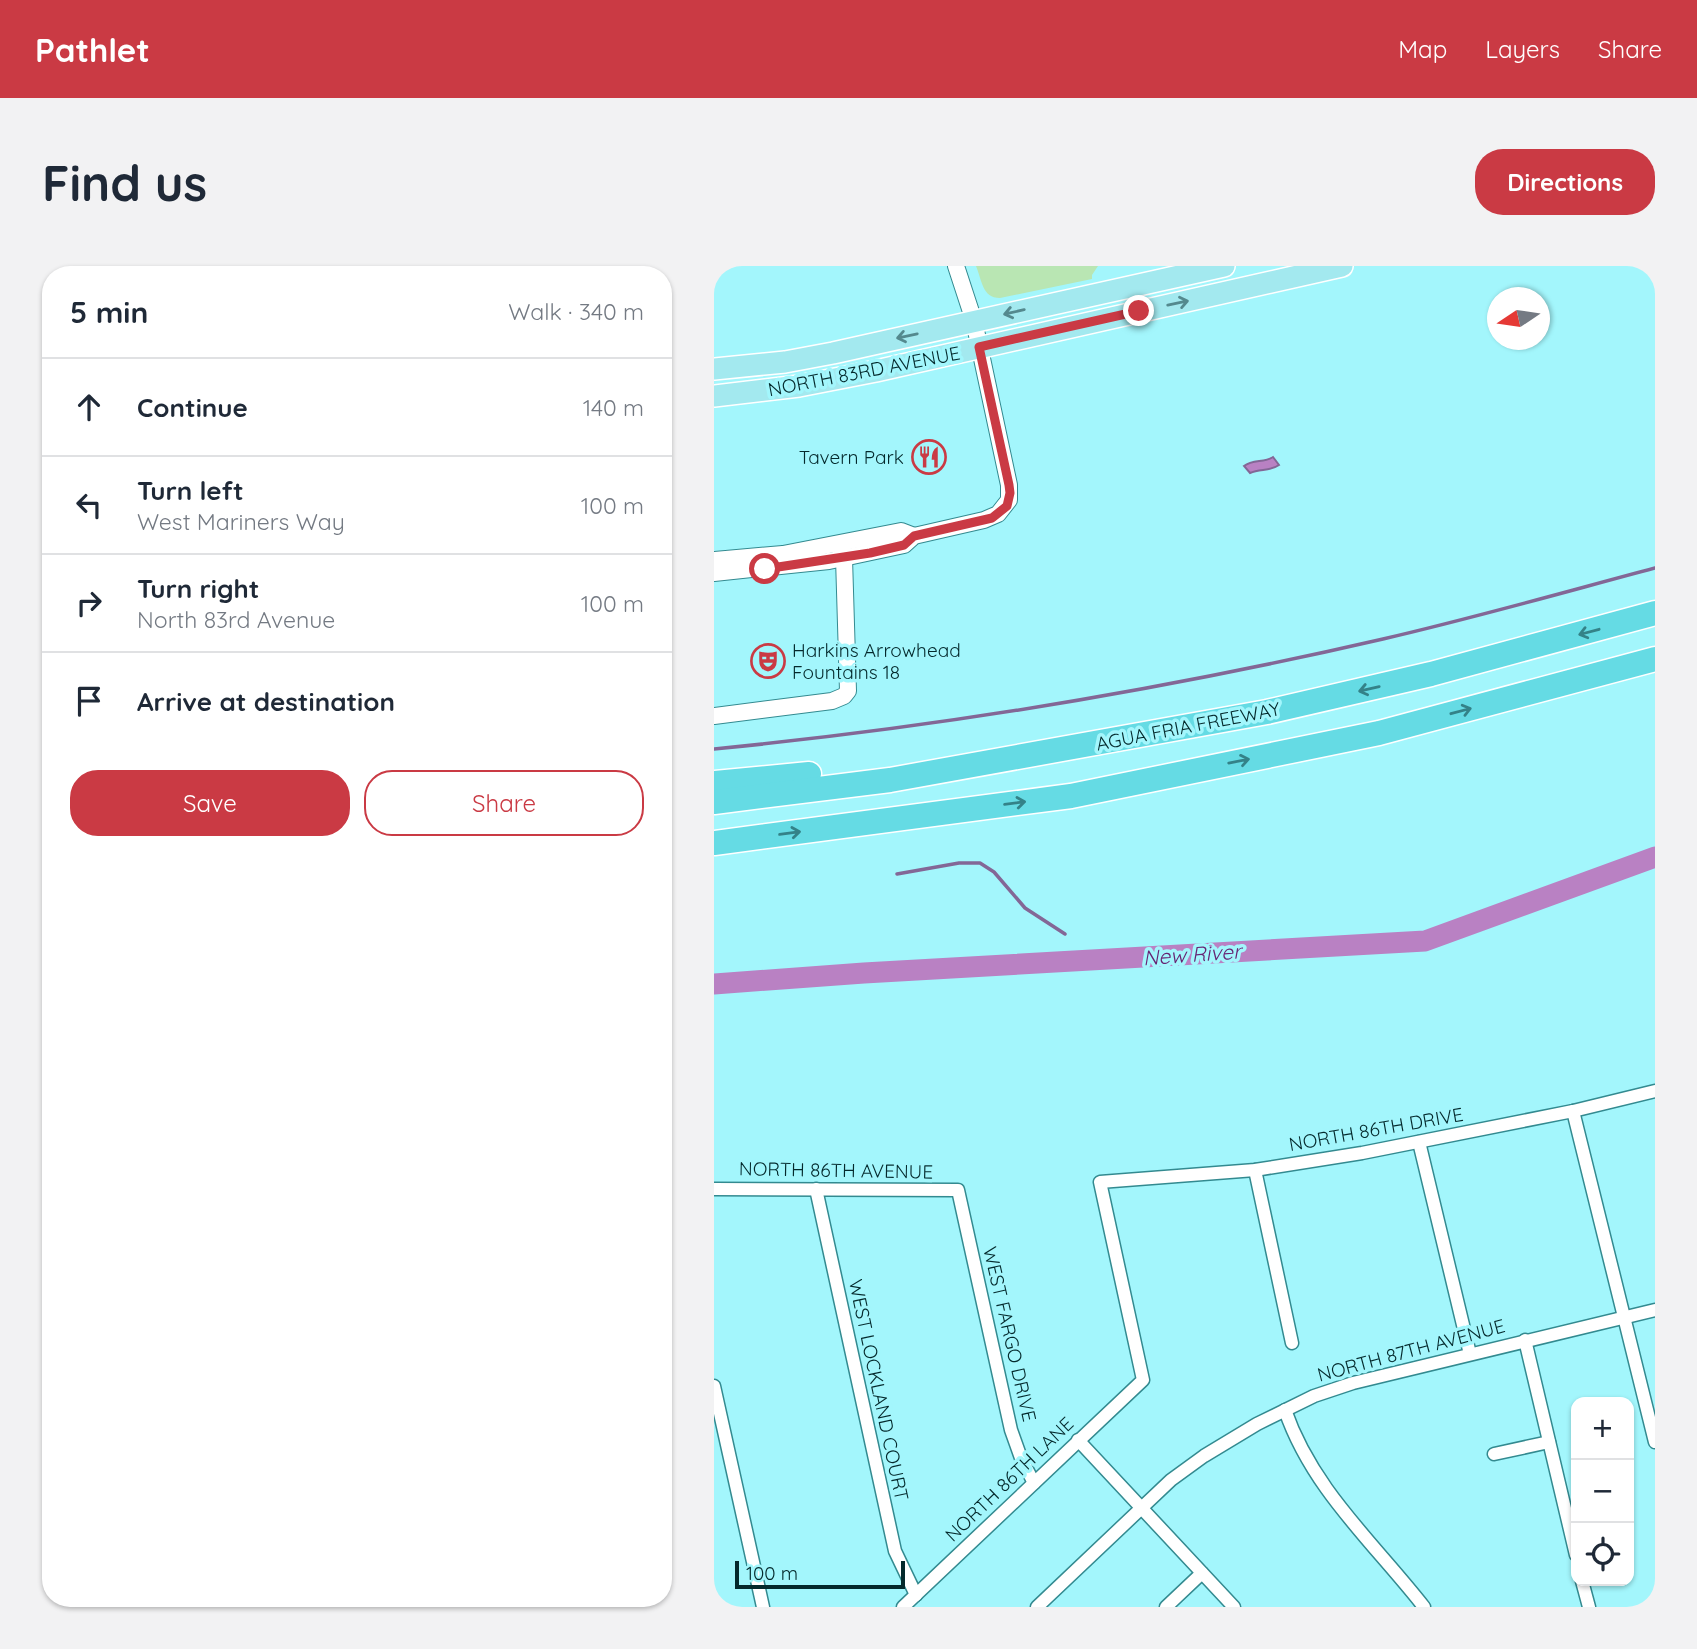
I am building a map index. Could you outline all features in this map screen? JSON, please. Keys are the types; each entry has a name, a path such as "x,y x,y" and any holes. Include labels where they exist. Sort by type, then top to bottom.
{"highway":[{"name":"AGUA FRIA FREEWAY","path":"714,802 890,780 1267,712 1431,674 1655,613"},
{"path":"714,843 1071,796 1379,733 1655,659"},
{"path":"714,783 1144,735"}],"main road":[{"name":"NORTH 83RD AVENUE","path":"721,369 834,353 1224,266"},
{"name":"NORTH 83RD AVENUE","path":"714,396 799,386 1342,266"}],"street":[{"path":"714,560 904,545 914,536 984,520 998,514 1007,506 1009,485 974,321 956,266"},
{"path":"714,573 785,567 843,551"},
{"path":"714,716 832,701 844,696 848,687 843,551"},
{"name":"NORTH 86TH DRIVE","path":"1143,1380 1100,1182 1255,1170 1419,1142 1573,1111 1655,1091"},
{"path":"1573,1111 1655,1442"},
{"path":"1419,1142 1471,1354"},
{"path":"1255,1170 1292,1343"},
{"name":"NORTH 86TH AVENUE","path":"714,1189 958,1190"},
{"name":"WEST LOCKLAND COURT","path":"816,1189 895,1551 916,1595"},
{"name":"WEST FARGO DRIVE","path":"958,1190 1011,1430 1034,1483"},
{"name":"NORTH 87TH AVENUE","path":"1037,1607 1171,1480 1204,1456 1314,1396 1353,1383 1655,1310"},
{"path":"1525,1340 1571,1534"},
{"name":"NORTH 86TH LANE","path":"903,1607 1143,1380"},
{"path":"714,1386 763,1607"},
{"path":"1285,1410 1291,1429 1311,1469 1339,1507 1398,1573 1424,1607"},
{"path":"1078,1440 1234,1607"},
{"path":"1494,1454 1549,1441"},
{"path":"1166,1607 1202,1573"},
{"path":"1583,1586 1589,1607"}],"green space":[{"path":"976,266 1098,266 1092,279 1000,298 986,292"}],"shaded area":[{"path":"1273,457 1279,465 1272,468 1250,473 1244,466 1251,462"}],"waterway":[{"path":"714,749 967,718 1217,675 1417,631 1655,568"},
{"name":"New River","path":"714,984 1425,941 1655,857"},
{"path":"897,874 959,863 980,863 994,872 1025,908 1065,934"}],"place":[{"name":"Tavern Park","path":"929,457"},
{"name":"Harkins Arrowhead Fountains 18","path":"768,661"}],"route":[{"path":"765,569 842,559 904,545 914,536 992,518 998,514 1007,506 1010,493 979,347 1139,311"}]}
